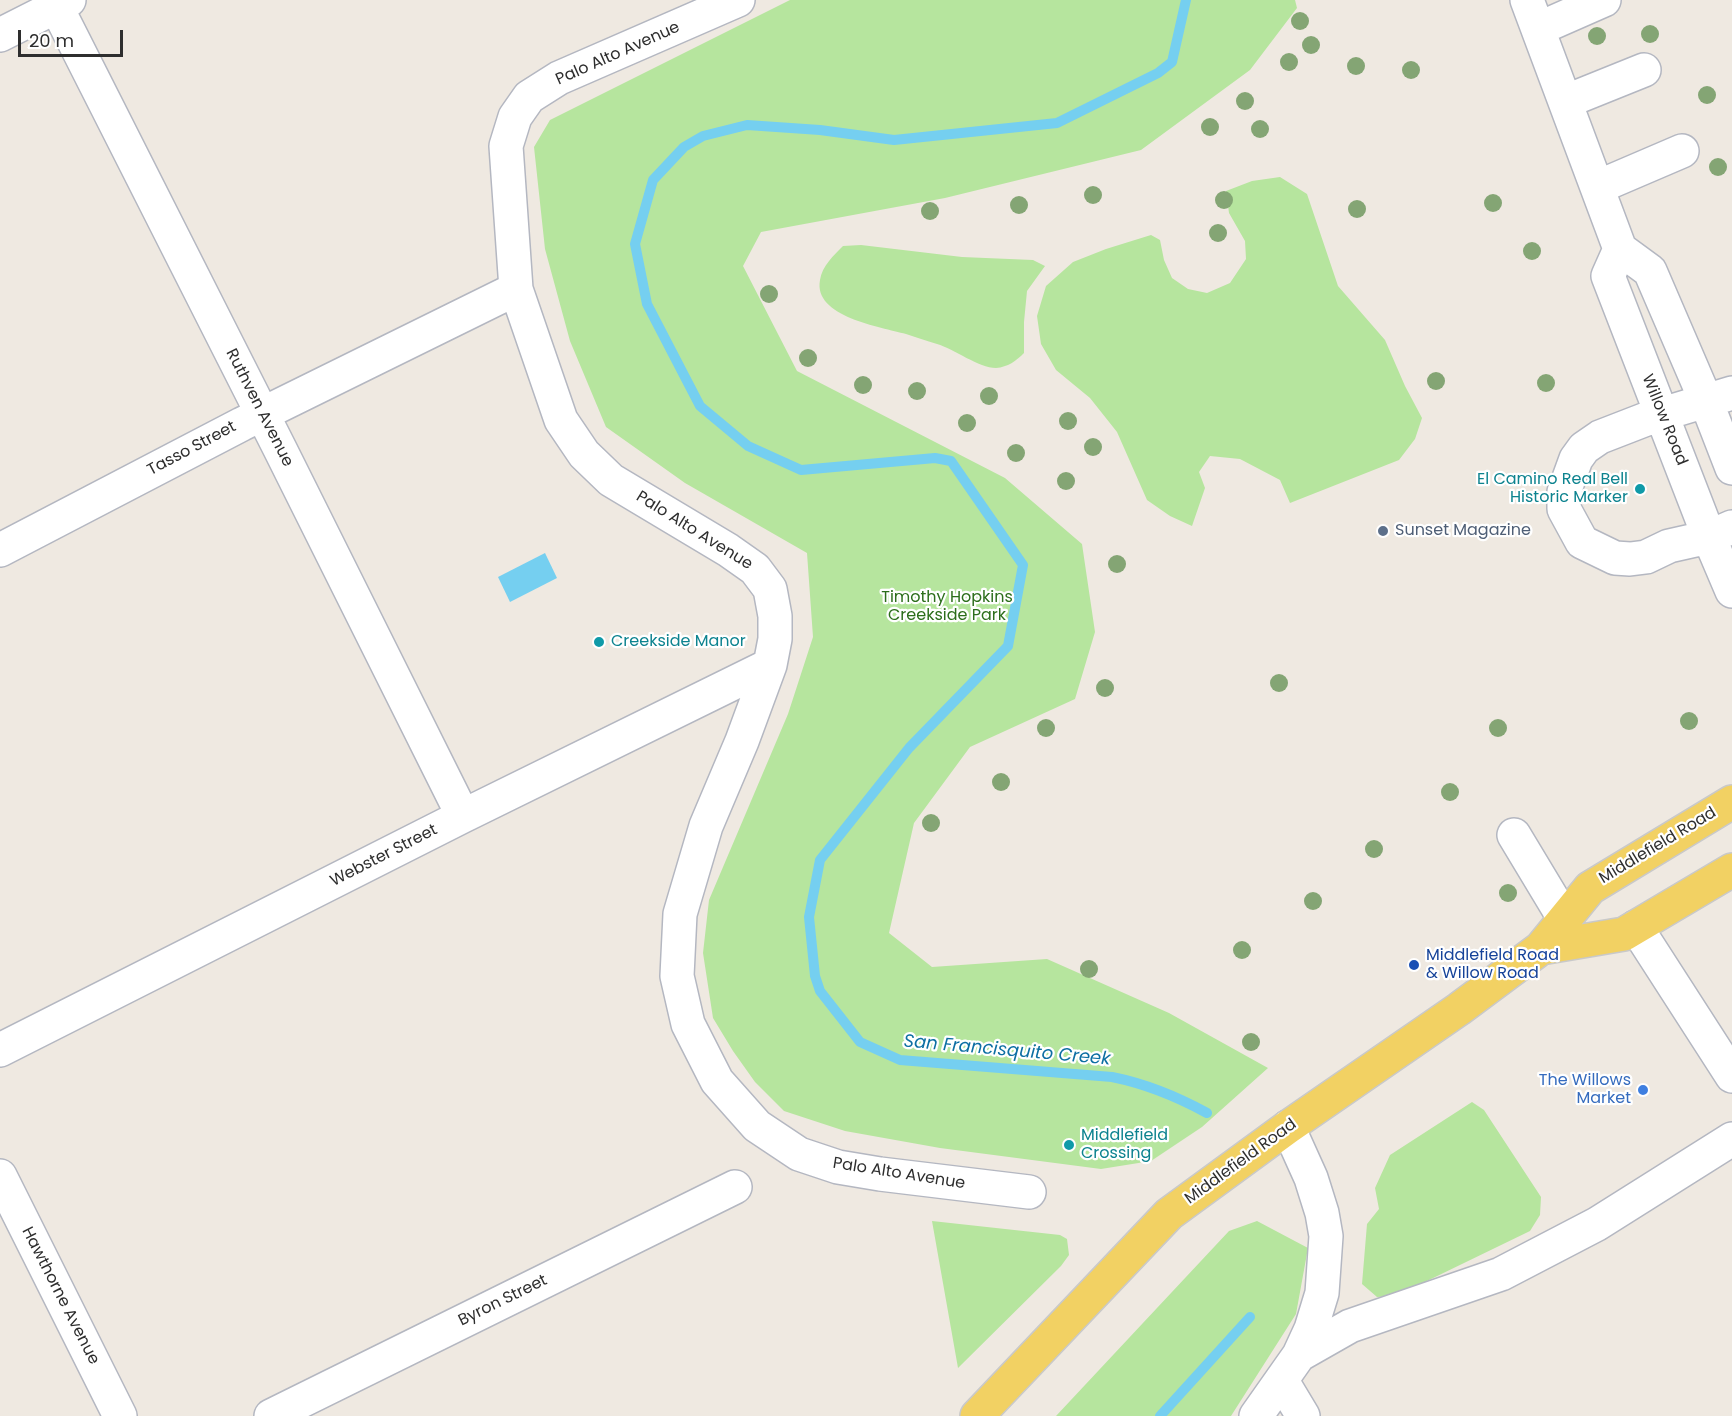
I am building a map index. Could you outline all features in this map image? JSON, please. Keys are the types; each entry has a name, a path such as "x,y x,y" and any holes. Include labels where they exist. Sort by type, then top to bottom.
{"main road":[{"name":"Middlefield Road","path":"977,1416 1169,1214 1288,1127 1459,1009 1541,948 1590,888 1732,802"},
{"name":"Middlefield Road","path":"1541,948 1624,934 1732,870"}],"street":[{"name":"Palo Alto Avenue","path":"738,0 560,78 529,97 515,117 506,146 516,289 561,420 584,454 611,480 694,528 755,569 770,589 775,628 770,665 742,741 706,826 680,914 677,976 688,1024 717,1081 757,1126 799,1154 838,1167 859,1171 1029,1192"},
{"path":"1604,0 1533,14 1620,249 1650,271 1719,397 1732,468"},
{"path":"0,34 59,2"},
{"name":"Ruthven Avenue","path":"59,2 463,816"},
{"path":"1567,101 1644,70"},
{"path":"1598,187 1682,151"},
{"name":"Willow Road","path":"1620,249 1608,276 1662,414 1721,532 1732,591"},
{"name":"Tasso Street","path":"0,550 262,413 516,289"},
{"path":"1719,397 1662,414 1600,437 1584,448 1568,476 1564,492 1564,509 1581,542 1616,558 1630,559 1646,556 1669,546 1721,532"},
{"name":"Webster Street","path":"0,1050 463,816 770,665"},
{"path":"1514,835 1564,918"},
{"path":"1636,927 1732,1076"},
{"path":"1256,1416 1290,1368 1311,1329 1322,1293 1326,1236 1322,1212 1311,1178 1288,1127"},
{"path":"1290,1368 1350,1326 1501,1274 1598,1224 1732,1140"},
{"name":"Hawthorne Avenue","path":"0,1176 120,1416"},
{"name":"Byron Street","path":"271,1416 735,1187"},
{"path":"1290,1368 1303,1416"}],"green space":[{"name":"Timothy Hopkins Creekside Park","path":"790,0 1295,0 1297,8 1250,70 1141,150 945,198 761,232 743,266 797,371 1005,478 1082,544 1095,632 1075,699 970,747 914,823 889,933 932,967 1047,959 1169,1013 1268,1068 1202,1127 1151,1161 1101,1169 940,1148 845,1131 784,1111 755,1082 713,1018 703,953 709,900 788,714 813,637 807,553 685,483 606,427 570,341 545,249 534,147 550,120"},
{"path":"1280,177 1307,194 1338,286 1385,340 1422,418 1415,439 1399,460 1290,503 1280,480 1240,459 1210,456 1199,472 1205,488 1192,526 1170,516 1147,500 1117,432 1090,398 1056,370 1041,344 1037,316 1046,286 1073,262 1151,235 1160,240 1164,260 1172,278 1188,289 1207,293 1230,283 1246,259 1245,241 1229,213 1226,191 1252,181"},
{"path":"861,245 962,257 1033,260 1045,266 1027,291 1024,353 1008,365 989,367 937,344 866,324 838,312 827,303 821,293 821,275 829,261 843,246"},
{"path":"1472,1102 1484,1110 1541,1197 1540,1215 1530,1231 1396,1296 1377,1297 1362,1284 1367,1224 1379,1209 1375,1188 1390,1155"},
{"path":"932,1221 1060,1235 1067,1239 1069,1255 1061,1266 958,1368"},
{"path":"1257,1221 1308,1248 1296,1314 1231,1416 1056,1416 1229,1231"}],"water":[{"path":"545,553 557,578 510,602 498,577"}],"waterway":[{"name":"San Francisquito Creek","path":"1186,0 1172,62 1158,73 1057,123 894,140 820,130 747,125 703,136 684,147 653,180 635,244 647,304 700,406 748,446 801,470 935,458 951,461 1023,565 1008,646 909,748 820,860 809,917 815,976 820,991 860,1042 900,1060 1112,1077 1161,1091 1207,1113"},
{"name":"San Francisquito Creek","path":"1160,1416 1250,1317"}],"place":[{"name":"El Camino Real Bell Historic Marker","path":"1640,489"},
{"name":"Sunset Magazine","path":"1383,531"},
{"name":"Creekside Manor","path":"599,642"},
{"name":"Middlefield Road & Willow Road","path":"1414,965"},
{"name":"The Willows Market","path":"1643,1090"},
{"name":"Middlefield Crossing","path":"1069,1145"}]}
